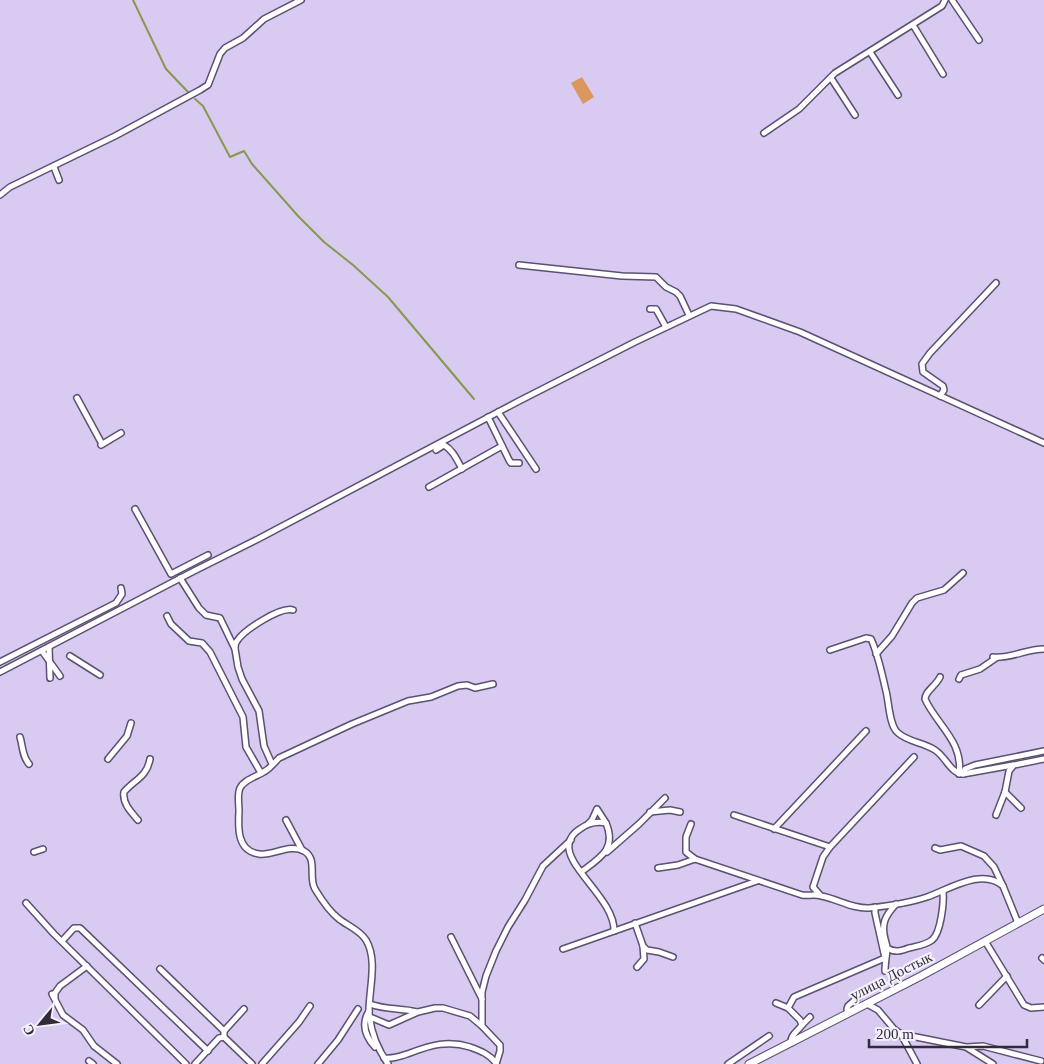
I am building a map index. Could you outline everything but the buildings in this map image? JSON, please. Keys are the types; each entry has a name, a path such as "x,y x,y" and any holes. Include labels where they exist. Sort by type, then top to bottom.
{"main road":[{"name":"улица Достык","path":"750,1064 1044,909"}],"street":[{"path":"0,195 10,187 115,136 208,85 220,54 225,48 243,38 264,20 301,0"},
{"path":"764,133 798,108 835,73 942,6 945,0"},
{"path":"952,0 979,40"},
{"path":"913,25 943,74"},
{"path":"870,52 898,95"},
{"path":"831,78 855,115"},
{"path":"54,167 59,180"},
{"path":"519,265 582,273 656,277 666,287 680,296 690,315"},
{"path":"940,396 944,390 943,386 923,372 922,364 930,353 996,283"},
{"path":"0,672 442,444 488,417 711,306 736,309 808,335 1044,442"},
{"path":"650,309 656,309 666,327"},
{"path":"77,398 102,444 121,433"},
{"path":"498,412 536,469"},
{"path":"488,417 511,463 519,463"},
{"path":"436,450 442,444"},
{"path":"442,444 453,453 462,469"},
{"path":"429,487 502,446"},
{"path":"135,509 171,574 208,555"},
{"path":"876,654 892,636 916,598 944,590 963,573"},
{"path":"180,578 199,608 206,615 220,618 235,649 242,679 258,711 264,746 272,764"},
{"path":"0,662 116,602 122,594 121,588"},
{"path":"235,649 236,642 243,634 260,622 281,610 288,608 293,610"},
{"path":"167,616 171,624 189,641 202,643 210,652 243,717 246,747 262,773"},
{"path":"830,650 869,638 874,645 895,730 936,750 954,771 961,774 1044,759"},
{"path":"49,647 50,678"},
{"path":"959,679 961,676 980,669 995,658 1008,657 1019,652 1044,649"},
{"path":"42,651 60,676"},
{"path":"70,656 80,660 100,675"},
{"path":"940,677 938,683 926,693 925,699 954,745 961,774"},
{"path":"302,850 286,849 259,854 252,852 242,844 238,822 240,788 247,781 268,770 278,758 352,724 408,702 431,697 458,686 467,685 475,688 493,684"},
{"path":"108,759 127,736 131,723"},
{"path":"774,829 866,730"},
{"path":"20,737 25,760 30,764"},
{"path":"961,774 966,769 975,765 1044,751"},
{"path":"820,895 814,887 823,856 914,757"},
{"path":"138,820 130,811 123,798 124,792 141,778 149,765 150,759"},
{"path":"996,815 1005,792 1009,771 1014,765"},
{"path":"1005,792 1021,808"},
{"path":"581,872 606,854 665,798"},
{"path":"482,1026 482,999 486,976 508,927 543,866 575,833 592,820 597,809 606,823 609,840 606,854"},
{"path":"650,812 680,812"},
{"path":"734,815 830,847"},
{"path":"286,820 302,850 310,856 315,889 332,912 360,933 366,940 372,962 370,1017 373,1035 388,1064"},
{"path":"588,824 596,822 606,823"},
{"path":"686,862 686,837 691,824"},
{"path":"570,840 570,853 581,872 607,906 614,931"},
{"path":"935,848 940,850 961,846 984,856 994,867 1018,923"},
{"path":"34,852 43,849"},
{"path":"686,852 695,859 805,896 820,895 861,908 897,904 926,898 979,879 996,882 1003,886"},
{"path":"658,868 695,859"},
{"path":"563,949 757,880"},
{"path":"887,948 898,951 933,939 943,908 943,891"},
{"path":"26,903 38,918 186,1064"},
{"path":"885,971 887,948 883,923 886,915 897,904"},
{"path":"876,907 875,913 885,958"},
{"path":"635,923 645,952 644,959"},
{"path":"62,941 74,928 80,928 208,1051"},
{"path":"451,937 482,999"},
{"path":"985,941 1024,1005 1031,1008 1044,1008"},
{"path":"643,946 647,950 673,957"},
{"path":"637,967 644,959 647,950"},
{"path":"788,1008 794,997 800,993 885,958"},
{"path":"86,966 60,986 54,996 63,1014 83,1030 94,1046 117,1064"},
{"path":"160,969 252,1064"},
{"path":"979,1005 1007,976"},
{"path":"848,1013 848,1006 866,990"},
{"path":"776,1003 788,1008 800,1020 802,1025"},
{"path":"867,1004 878,1010 901,1034 917,1064"},
{"path":"262,1064 299,1022 310,1006"},
{"path":"370,1007 382,1009 395,1008 418,1012"},
{"path":"370,1007 363,1024 373,1045 383,1056 398,1058 449,1042 487,1053 494,1063 500,1051 500,1045 470,1016 443,1008 418,1012 389,1025 370,1017"},
{"path":"195,1064 224,1034 244,1009"},
{"path":"318,1064 338,1040 358,1009"},
{"path":"791,1043 790,1038 792,1035 810,1017"},
{"path":"901,1034 966,1048 993,1064"},
{"path":"728,1064 769,1036"},
{"path":"966,1048 983,1046 1041,1062"}],"shaded area":[{"path":"582,77 594,97 583,104 571,83"}],"waterway":[{"path":"133,0 166,69 188,92"},
{"path":"195,99 203,106 230,157 244,151 252,164 299,217 324,242 388,297 474,399"}]}
